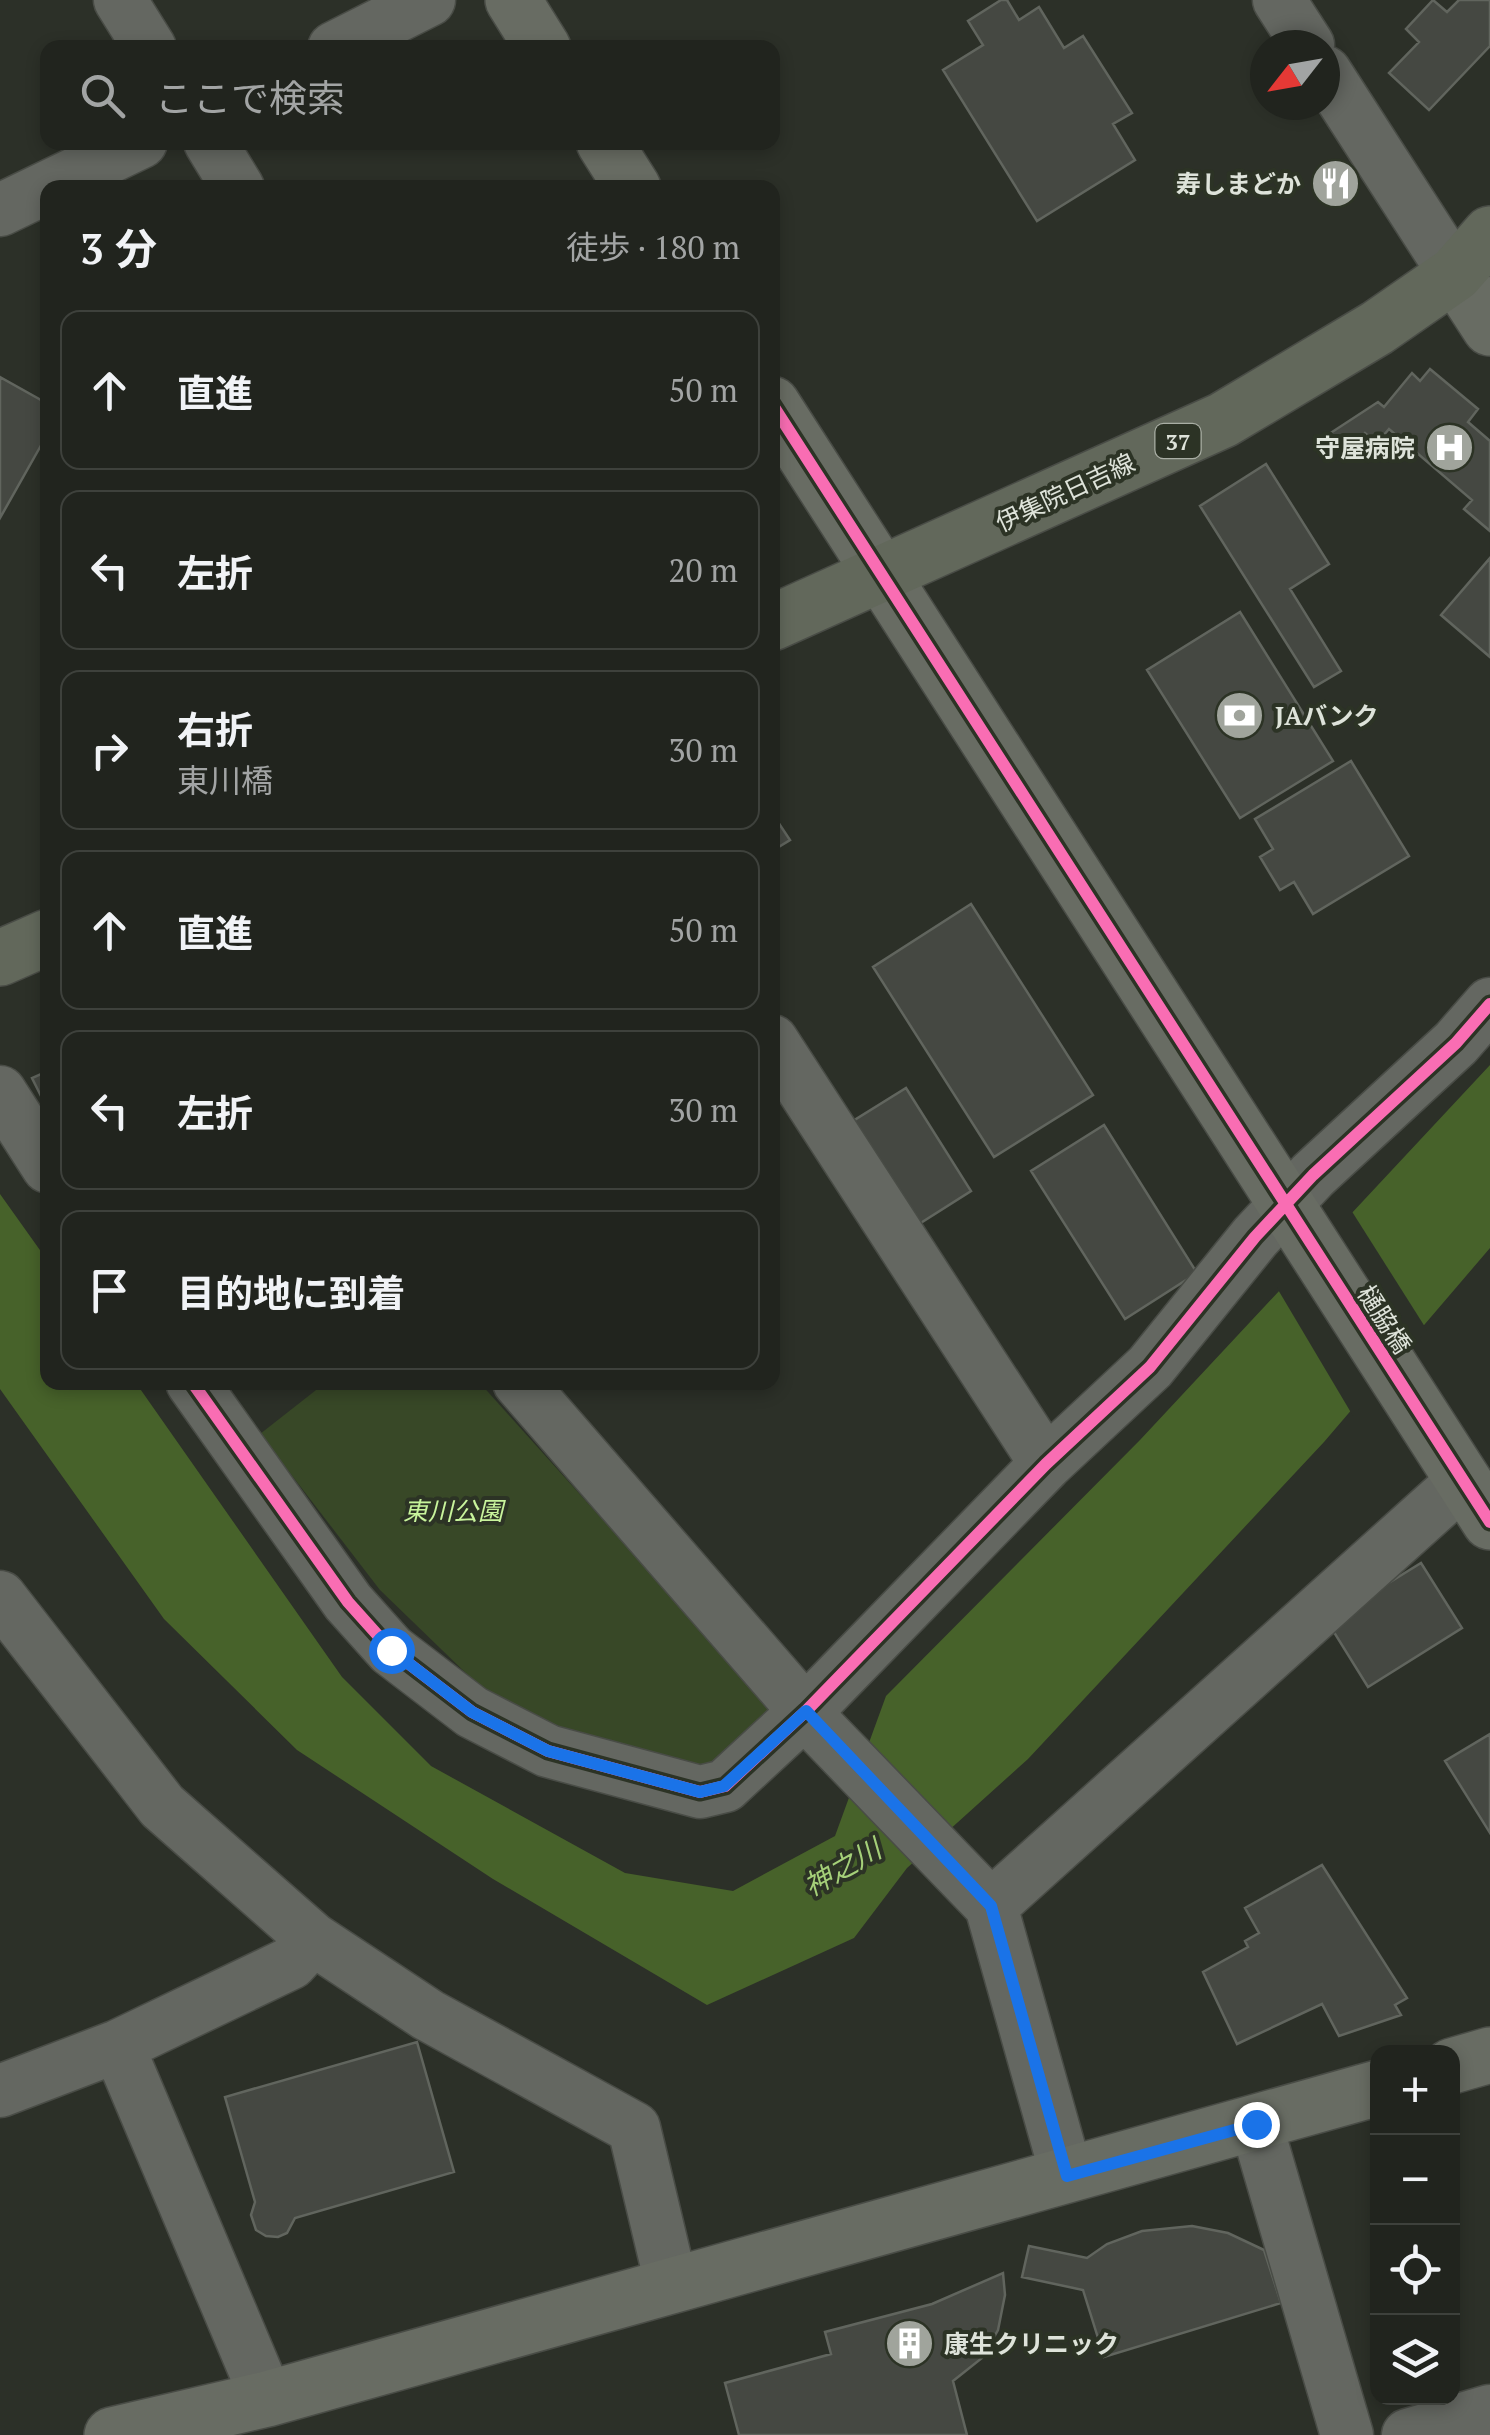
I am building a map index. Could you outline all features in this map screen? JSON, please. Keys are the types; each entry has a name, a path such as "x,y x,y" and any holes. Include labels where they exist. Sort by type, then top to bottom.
{"main road":[{"name":"伊集院日吉線","path":"780,620 1223,420 1377,328 1473,254"},
{"path":"0,958 40,941"}],"street":[{"path":"120,0 145,40"},
{"path":"350,40 430,0"},
{"path":"512,0 538,40"},
{"path":"1279,0 1298,30"},
{"path":"1340,90 1473,254 1490,328"},
{"path":"62,180 124,150"},
{"path":"215,150 233,180"},
{"path":"609,150 628,180"},
{"path":"0,210 40,191"},
{"name":"樋脇橋","path":"780,416 1477,1501"},
{"path":"198,1390 348,1602 391,1650 472,1712 548,1751 700,1792 724,1786 814,1722 1046,1464 1150,1367 1254,1237 1294,1219 1313,1175 1456,1043 1490,1004"},
{"path":"780,1053 1046,1464"},
{"path":"0,1092 40,1154"},
{"path":"526,1390 814,1722 978,1892 1067,2176"},
{"path":"978,1892 1477,1501"},
{"path":"0,1597 19,1658 162,1806 313,1938 428,2015 634,2128 671,2283"},
{"path":"0,2091 118,2046 292,1963 313,1938"},
{"path":"118,2046 267,2399"},
{"path":"1460,2063 1490,2054"},
{"path":"112,2435 267,2399 1370,2090"},
{"path":"1256,2124 1347,2435"},
{"path":"1408,2435 1490,2411"}],"green space":[{"name":"東川公園","path":"316,1390 486,1390 779,1716 702,1772 503,1709 380,1590 260,1434"}],"water":[{"name":"神之川","path":"1490,1065 1490,1248 1324,1442 1028,1759 907,1868 854,1938 707,2005 493,1879 297,1750 164,1619 0,1389 0,1194 40,1250 40,1390 141,1390 342,1677 431,1766 625,1873 733,1891 835,1836 886,1696 1140,1440"}],"pier":[{"path":"1351,1210 1427,1330 1353,1416 1277,1288"}],"building":[{"path":"1007,0 1019,20 1039,7 1064,48 1083,36 1132,113 1113,124 1135,160 1037,221 943,70 983,45 968,21"},
{"path":"1433,0 1447,12 1459,0 1490,0 1490,46 1429,110 1389,73 1419,42 1406,29"},
{"name":"守屋病院","path":"1430,369 1478,409 1468,422 1490,441 1490,531 1464,509 1472,500 1389,429 1377,443 1365,433 1351,451 1329,434 1378,402 1384,407 1412,373 1420,381"},
{"path":"0,377 40,400 40,447 0,518"},
{"path":"1266,464 1329,564 1290,589 1341,671 1314,687 1200,506"},
{"path":"1490,558 1490,657 1441,615"},
{"name":"JAバンク","path":"1240,612 1333,761 1240,818 1147,670"},
{"path":"1351,761 1409,856 1313,914 1294,882 1280,890 1260,857 1273,849 1255,819"},
{"path":"780,825 790,840 780,846"},
{"path":"971,904 1093,1095 994,1157 873,967"},
{"path":"40,1074 40,1094 32,1078"},
{"path":"906,1088 971,1191 919,1224 853,1121"},
{"path":"1104,1125 1197,1273 1125,1319 1031,1171"},
{"path":"1421,1563 1462,1628 1368,1687 1327,1621"},
{"path":"1490,1734 1490,1833 1445,1761"},
{"path":"1322,1865 1407,1998 1395,2005 1401,2015 1339,2036 1322,2004 1237,2044 1203,1972 1248,1947 1245,1941 1259,1933 1245,1908"},
{"path":"417,2042 454,2172 295,2218 287,2233 278,2237 256,2230 251,2215 255,2202 225,2097"},
{"path":"1192,2226 1228,2233 1264,2250 1281,2303 1104,2357 1083,2290 1022,2277 1029,2246 1087,2258 1107,2244 1142,2231"},
{"name":"康⽣クリニック","path":"1003,2273 1005,2295 998,2330 982,2358 953,2381 967,2435 739,2435 725,2383 831,2354 825,2332 932,2304"}],"cycle path":[{"path":"780,416 1490,1522"},
{"path":"198,1390 348,1602 391,1650 472,1712 548,1751 700,1792 725,1786 806,1711 1046,1464 1150,1367 1255,1237 1313,1175 1456,1043 1490,1004"}],"place":[{"name":"寿しまどか","path":"1336,183"},
{"name":"守屋病院","path":"1450,447"},
{"name":"JAバンク","path":"1240,715"},
{"name":"康⽣クリニック","path":"909,2343"}],"route":[{"path":"391,1650 472,1712 548,1751 700,1792 724,1786 806,1711 991,1906 1067,2176 1256,2124"}]}
